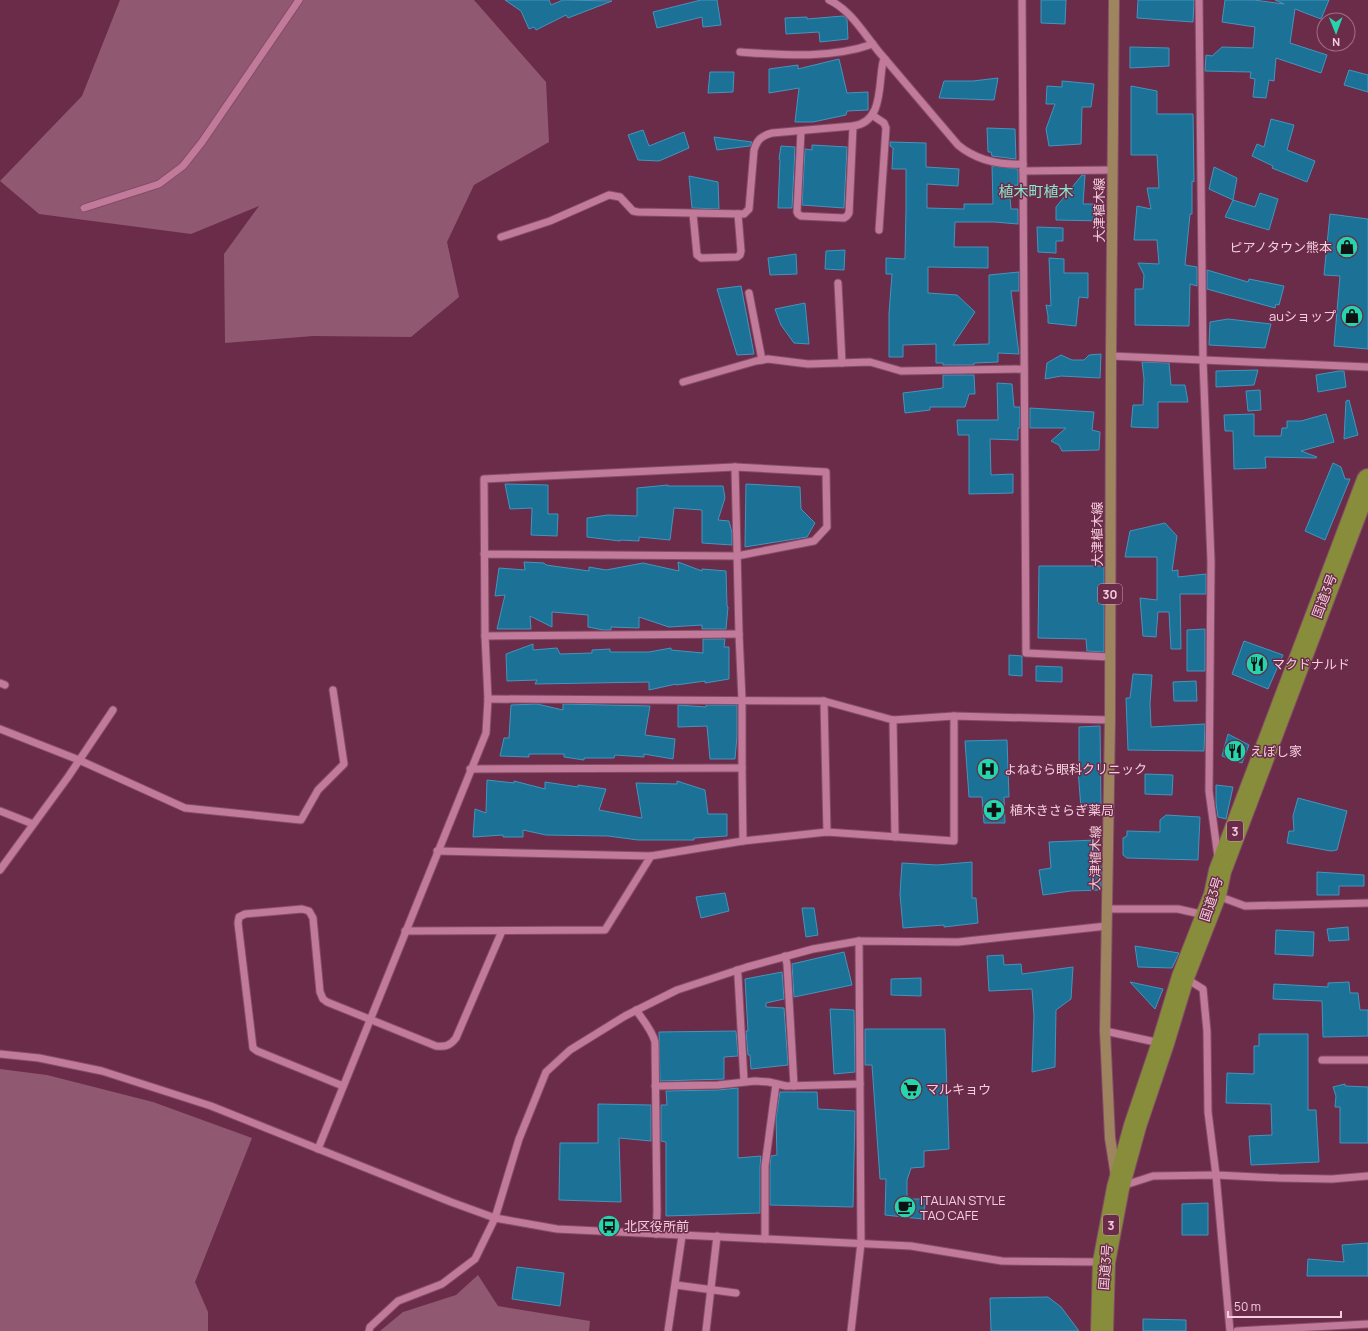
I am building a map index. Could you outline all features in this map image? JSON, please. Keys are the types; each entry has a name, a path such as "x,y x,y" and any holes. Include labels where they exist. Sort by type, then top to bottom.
{"highway":[{"name":"国道3号","path":"1102,1331 1104,1262 1118,1188 1135,1126 1163,1044 1183,977 1215,895 1220,871 1368,480"}],"main road":[{"name":"大津植木線","path":"1114,0 1110,720 1105,1031 1110,1138 1118,1188"}],"street":[{"path":"84,208 159,184 183,166 202,142 299,0"},
{"path":"829,0 850,15 885,59 958,145 965,151 992,161 1023,168 1112,170"},
{"path":"1022,0 1026,653 1110,657"},
{"path":"1199,0 1203,361 1211,561 1209,791 1220,871"},
{"path":"740,52 785,55 818,54 849,51 873,44"},
{"path":"501,237 550,221 609,195 620,197 635,212 744,214 749,209 754,150 756,143 760,138 766,135 853,126 870,120 879,95 882,62 885,59"},
{"path":"872,115 884,123 886,128 879,230"},
{"path":"801,131 797,212 801,216 844,218 849,213 853,126"},
{"path":"693,214 697,255 701,258 737,257 740,255 738,214"},
{"path":"838,283 842,363"},
{"path":"749,293 762,360"},
{"path":"1111,356 1368,367"},
{"path":"683,382 762,360 808,364 870,362 901,371 1024,370"},
{"path":"318,1149 486,733 488,699 485,636 484,554 484,479 735,467 826,472 827,527 814,541 737,556 484,554"},
{"path":"735,467 742,700 743,841"},
{"path":"485,636 739,634"},
{"path":"0,729 79,760 185,808 301,820 318,790 344,764 333,690"},
{"path":"488,699 824,701 893,720 954,716 1110,720"},
{"path":"824,701 827,832"},
{"path":"0,870 113,710"},
{"path":"438,851 651,856 743,841 827,832 954,842 954,716"},
{"path":"893,720 895,837"},
{"path":"470,770 742,768"},
{"path":"0,811 33,824"},
{"path":"405,931 605,930 651,856"},
{"path":"1215,895 1245,906 1368,903"},
{"path":"343,1086 253,1048 238,923 239,917 245,914 302,909 309,911 313,918 321,996 327,1002 436,1046 451,1045 456,1038 502,931"},
{"path":"1108,909 1178,909 1207,916"},
{"path":"369,1331 370,1327 398,1301 442,1284 475,1259 495,1218 519,1139 546,1072 570,1050 625,1016 677,990 737,970 813,949 859,941 958,942 1107,926"},
{"path":"851,1331 861,1243 859,941"},
{"path":"785,956 787,964 794,1086"},
{"path":"737,970 744,1081"},
{"path":"1183,977 1204,989 1207,1031 1208,1112 1216,1175 1230,1331"},
{"path":"636,1010 651,1032 655,1042 656,1234"},
{"path":"1105,1031 1163,1044"},
{"path":"0,1054 39,1058 102,1070 211,1106 451,1202 495,1218 557,1229 911,1246 1002,1261 1104,1262"},
{"path":"1322,1060 1368,1060"},
{"path":"655,1086 718,1085 744,1081 769,1082 786,1086 860,1084"},
{"path":"765,1239 765,1166 776,1084"},
{"path":"1118,1188 1153,1176 1216,1175 1332,1179 1368,1176"},
{"path":"668,1331 676,1286 682,1236"},
{"path":"706,1331 717,1236"},
{"path":"676,1286 736,1294"},
{"path":"1237,1331 1368,1324"}],"shaded area":[{"path":"120,0 474,0 546,82 549,142 474,185 447,242 459,297 411,337 313,336 225,343 224,254 259,206 191,234 39,214 0,181 82,96"},
{"path":"0,1069 47,1075 153,1102 252,1138 195,1282 208,1312 208,1331 0,1331"},
{"path":"478,1275 498,1306 590,1321 589,1331 380,1331 403,1312 456,1295"}],"building":[{"path":"505,0 549,0 551,5 563,0 612,1 568,18 566,15 536,30 534,27 529,29 521,11"},
{"path":"701,0 717,0 721,25 703,27 702,17 657,28 653,12"},
{"path":"1041,0 1066,0 1065,24 1041,23"},
{"path":"1138,0 1194,0 1193,22 1137,18"},
{"path":"1225,0 1254,0 1284,4 1275,0 1329,0 1324,12 1316,12 1316,17 1295,9 1290,43 1327,55 1321,73 1276,58 1274,81 1269,80 1266,98 1253,97 1255,79 1250,78 1251,72 1205,71 1206,55 1212,56 1222,47 1253,48 1255,27 1222,22"},
{"path":"843,16 847,19 848,39 820,42 819,32 786,34 785,18 807,17 807,19"},
{"path":"1130,47 1169,48 1169,66 1130,68"},
{"path":"839,59 847,93 868,92 868,110 847,111 846,115 813,122 795,122 799,88 769,93 769,69 798,65 798,69"},
{"path":"1349,70 1368,75 1368,92 1344,85"},
{"path":"710,72 734,72 733,92 708,93"},
{"path":"998,78 994,100 939,98 944,81 973,81"},
{"path":"1062,81 1094,84 1091,107 1082,107 1081,144 1049,146 1046,129 1055,104 1046,104 1047,86 1062,87"},
{"path":"1131,86 1157,91 1157,114 1193,114 1194,182 1192,181 1192,214 1190,214 1185,265 1197,267 1197,286 1190,284 1189,326 1135,325 1135,289 1143,289 1144,275 1138,263 1159,264 1157,240 1134,240 1137,206 1151,209 1147,188 1159,188 1157,155 1131,155"},
{"path":"1271,119 1294,125 1287,150 1315,161 1307,182 1272,168 1273,166 1252,156 1257,144 1264,147"},
{"path":"987,128 1015,129 1016,159 992,156 991,152 988,152"},
{"path":"643,130 649,146 684,132 689,148 659,161 638,160 628,135"},
{"path":"714,137 752,142 750,146 717,150"},
{"path":"890,142 926,143 926,167 959,169 958,186 927,184 927,208 964,209 964,204 993,204 992,166 1018,169 1018,185 1009,186 1011,209 1018,209 1018,224 994,222 955,222 954,247 988,247 988,268 928,267 928,293 957,295 975,312 953,345 989,344 989,275 1019,272 1019,291 1011,291 1019,354 998,353 998,362 974,363 974,365 943,365 943,363 936,363 936,344 903,345 903,357 889,357 889,314 892,274 886,274 886,258 905,259 906,208 906,169 892,169 894,149 890,146"},
{"path":"812,145 847,147 844,208 802,205 805,149 812,150"},
{"path":"781,146 795,147 792,208 778,208 779,159"},
{"path":"1214,167 1237,178 1233,200 1209,189"},
{"path":"1082,175 1085,175 1083,204 1104,204 1103,221 1056,220 1056,207"},
{"path":"689,176 718,182 719,209 692,208"},
{"path":"1260,193 1278,199 1269,230 1225,217 1233,200 1255,207"},
{"path":"1330,214 1368,219 1368,349 1334,346 1340,276 1324,275"},
{"path":"1037,227 1063,228 1063,241 1056,241 1056,253 1038,252"},
{"path":"845,250 844,270 825,269 826,251"},
{"path":"796,254 797,274 770,275 768,258"},
{"path":"1049,258 1064,259 1064,273 1088,273 1088,298 1079,297 1076,326 1048,323 1046,305 1051,306"},
{"path":"1207,270 1248,282 1249,279 1284,286 1279,305 1276,304 1275,308 1207,289"},
{"path":"741,286 754,354 737,355 717,289"},
{"path":"805,303 809,344 794,343 781,325 775,309"},
{"path":"1228,319 1271,324 1265,348 1209,345 1210,322"},
{"path":"1101,354 1100,378 1061,376 1045,379 1047,363 1061,355 1072,360 1084,360 1089,355"},
{"path":"1142,362 1169,363 1171,385 1185,385 1188,402 1158,402 1158,428 1131,427 1133,405 1143,405 1144,379"},
{"path":"1258,370 1254,385 1216,387 1216,371"},
{"path":"1344,371 1346,387 1318,392 1316,375"},
{"path":"943,375 974,375 975,394 969,394 965,407 930,407 930,410 905,413 903,393 943,388"},
{"path":"997,383 1012,384 1014,407 1020,407 1020,428 1018,428 1018,440 990,439 991,475 1013,474 1013,493 969,494 969,435 958,435 957,420 998,420"},
{"path":"1260,390 1261,410 1248,411 1246,391"},
{"path":"1349,400 1358,435 1344,439 1346,401"},
{"path":"1030,408 1094,412 1092,430 1100,432 1099,450 1062,451 1059,445 1051,441 1066,428 1030,428"},
{"path":"1254,414 1254,436 1281,436 1282,428 1287,428 1287,421 1301,421 1326,414 1334,442 1301,451 1317,457 1316,458 1265,457 1266,468 1234,469 1233,431 1225,431 1224,415"},
{"path":"1333,463 1341,467 1345,479 1350,479 1325,540 1305,531"},
{"path":"505,484 548,485 548,514 558,514 557,536 531,535 532,508 510,509"},
{"path":"746,484 800,487 801,509 815,523 807,537 745,547"},
{"path":"668,485 723,486 725,498 718,520 729,521 732,533 732,545 702,543 702,510 674,508 670,540 639,537 639,541 620,541 587,537 587,518 608,515 637,516 637,488"},
{"path":"1165,523 1177,536 1172,571 1178,570 1178,577 1206,574 1206,594 1180,594 1181,649 1171,649 1169,612 1158,612 1156,637 1143,636 1140,598 1157,600 1157,557 1125,557 1130,531"},
{"path":"524,562 544,563 546,565 589,571 589,567 606,570 643,563 679,571 678,562 702,571 702,569 726,571 728,607 726,629 702,629 702,625 669,627 639,617 639,628 611,627 611,630 603,630 588,627 588,615 552,612 552,627 530,616 531,629 497,629 505,595 495,596 499,568 525,570"},
{"path":"1039,566 1104,566 1104,652 1087,651 1086,639 1038,638"},
{"path":"1205,629 1205,671 1187,671 1187,630"},
{"path":"703,639 725,639 724,647 729,647 729,679 705,683 705,681 676,684 649,690 649,682 535,684 537,680 507,681 506,654 533,644 533,650 557,648 560,654 592,653 592,650 610,649 610,652 649,652 671,648 671,650 703,653"},
{"name":"マクドナルド","path":"1244,641 1283,655 1268,689 1232,674"},
{"path":"1009,655 1022,656 1022,676 1009,675"},
{"path":"1036,666 1062,667 1062,682 1036,681"},
{"path":"1133,674 1152,675 1150,704 1151,727 1205,724 1204,751 1128,750 1126,698 1130,698"},
{"path":"1196,681 1197,701 1174,701 1173,682"},
{"path":"537,704 563,710 563,704 650,706 645,735 675,739 673,759 644,754 644,757 615,755 614,758 584,758 584,760 564,757 564,754 529,754 529,757 500,756 504,738 509,738 511,705"},
{"path":"678,705 706,707 706,705 737,705 735,759 710,759 707,726 678,727"},
{"path":"1100,726 1101,807 1081,808 1078,770 1079,727"},
{"name":"えぼし家","path":"1228,734 1249,745 1242,763 1222,756"},
{"name":"よねむら眼科クリニック","path":"1007,740 1009,797 1004,797 1005,823 984,823 982,797 969,797 965,741"},
{"path":"1145,774 1173,775 1172,795 1145,794"},
{"path":"487,780 514,783 514,781 545,789 545,782 578,787 578,785 606,789 599,810 642,818 636,783 677,784 677,781 705,790 708,814 727,814 727,836 694,838 694,840 638,840 608,836 546,835 523,830 523,837 503,837 503,835 473,837 475,809 486,813"},
{"path":"1216,785 1233,787 1226,819 1218,817"},
{"path":"1298,798 1347,811 1337,850 1331,851 1287,843 1289,831 1294,831 1293,816"},
{"path":"1166,815 1200,817 1198,860 1127,858 1123,855 1123,838 1127,836 1127,831 1160,832 1160,820"},
{"path":"1096,840 1097,866 1101,866 1101,890 1071,891 1043,895 1039,870 1051,868 1049,842"},
{"path":"972,862 972,898 976,898 978,923 944,927 944,925 903,928 900,894 902,863 937,865"},
{"path":"1317,872 1364,875 1364,886 1339,886 1339,895 1317,895"},
{"path":"725,893 729,911 701,918 696,897"},
{"path":"802,908 814,908 818,935 806,937"},
{"path":"1348,927 1349,940 1329,941 1327,929"},
{"path":"1276,930 1314,932 1313,956 1275,954"},
{"path":"1135,946 1179,953 1172,968 1138,967"},
{"path":"844,952 852,985 794,997 792,964"},
{"path":"1003,955 1004,965 1021,964 1022,974 1073,967 1071,999 1056,1010 1055,1067 1032,1072 1034,1016 1032,989 989,991 987,956"},
{"path":"782,972 784,999 766,1003 766,1007 784,1008 788,1065 751,1069 746,1031 748,1031 745,979"},
{"path":"921,978 921,996 891,995 891,979"},
{"path":"1130,982 1163,989 1155,1009"},
{"path":"1349,982 1350,993 1358,993 1360,1010 1368,1010 1368,1036 1323,1037 1322,1001 1273,999 1274,984 1328,987 1328,983"},
{"path":"830,1009 854,1010 855,1072 834,1074"},
{"name":"マルキョウ","path":"865,1029 945,1029 949,1149 924,1151 924,1167 911,1168 907,1180 907,1199 926,1199 923,1219 885,1215 886,1179 880,1179 872,1065 865,1065"},
{"path":"736,1031 738,1056 724,1057 724,1079 660,1081 659,1032"},
{"path":"1259,1034 1308,1034 1308,1110 1316,1110 1319,1162 1251,1165 1249,1136 1272,1135 1271,1104 1226,1103 1227,1073 1254,1074 1254,1046 1259,1046"},
{"path":"1345,1084 1345,1086 1368,1087 1368,1143 1340,1143 1340,1107 1335,1107 1336,1096 1333,1087"},
{"path":"738,1088 738,1158 761,1156 760,1213 666,1216 666,1142 661,1141 661,1105 667,1105 666,1091"},
{"path":"780,1092 817,1092 818,1109 855,1111 853,1207 770,1205 770,1166 771,1156 777,1155 776,1118"},
{"path":"598,1104 651,1105 651,1141 619,1138 621,1202 559,1200 560,1143 598,1143"},
{"path":"1208,1203 1208,1235 1182,1235 1182,1204"},
{"path":"1368,1243 1368,1276 1307,1276 1308,1259 1344,1262 1342,1245"},
{"path":"517,1267 564,1273 560,1306 512,1299"},
{"path":"1048,1297 1061,1307 1079,1331 991,1331 990,1298"},
{"path":"1143,1319 1186,1320 1186,1331 1143,1331"}],"place":[{"name":"ピアノタウン熊本","path":"1347,247"},
{"name":"auショップ","path":"1352,316"},
{"name":"マクドナルド","path":"1257,664"},
{"name":"えぼし家","path":"1235,751"},
{"name":"よねむら眼科クリニック","path":"988,769"},
{"name":"植木きさらぎ薬局","path":"994,810"},
{"name":"マルキョウ","path":"911,1089"},
{"name":"ITALIAN STYLE TAO CAFE","path":"905,1207"},
{"name":"北区役所前","path":"609,1226"}],"district":[{"name":"植木町植木","path":"1036,191"}]}
